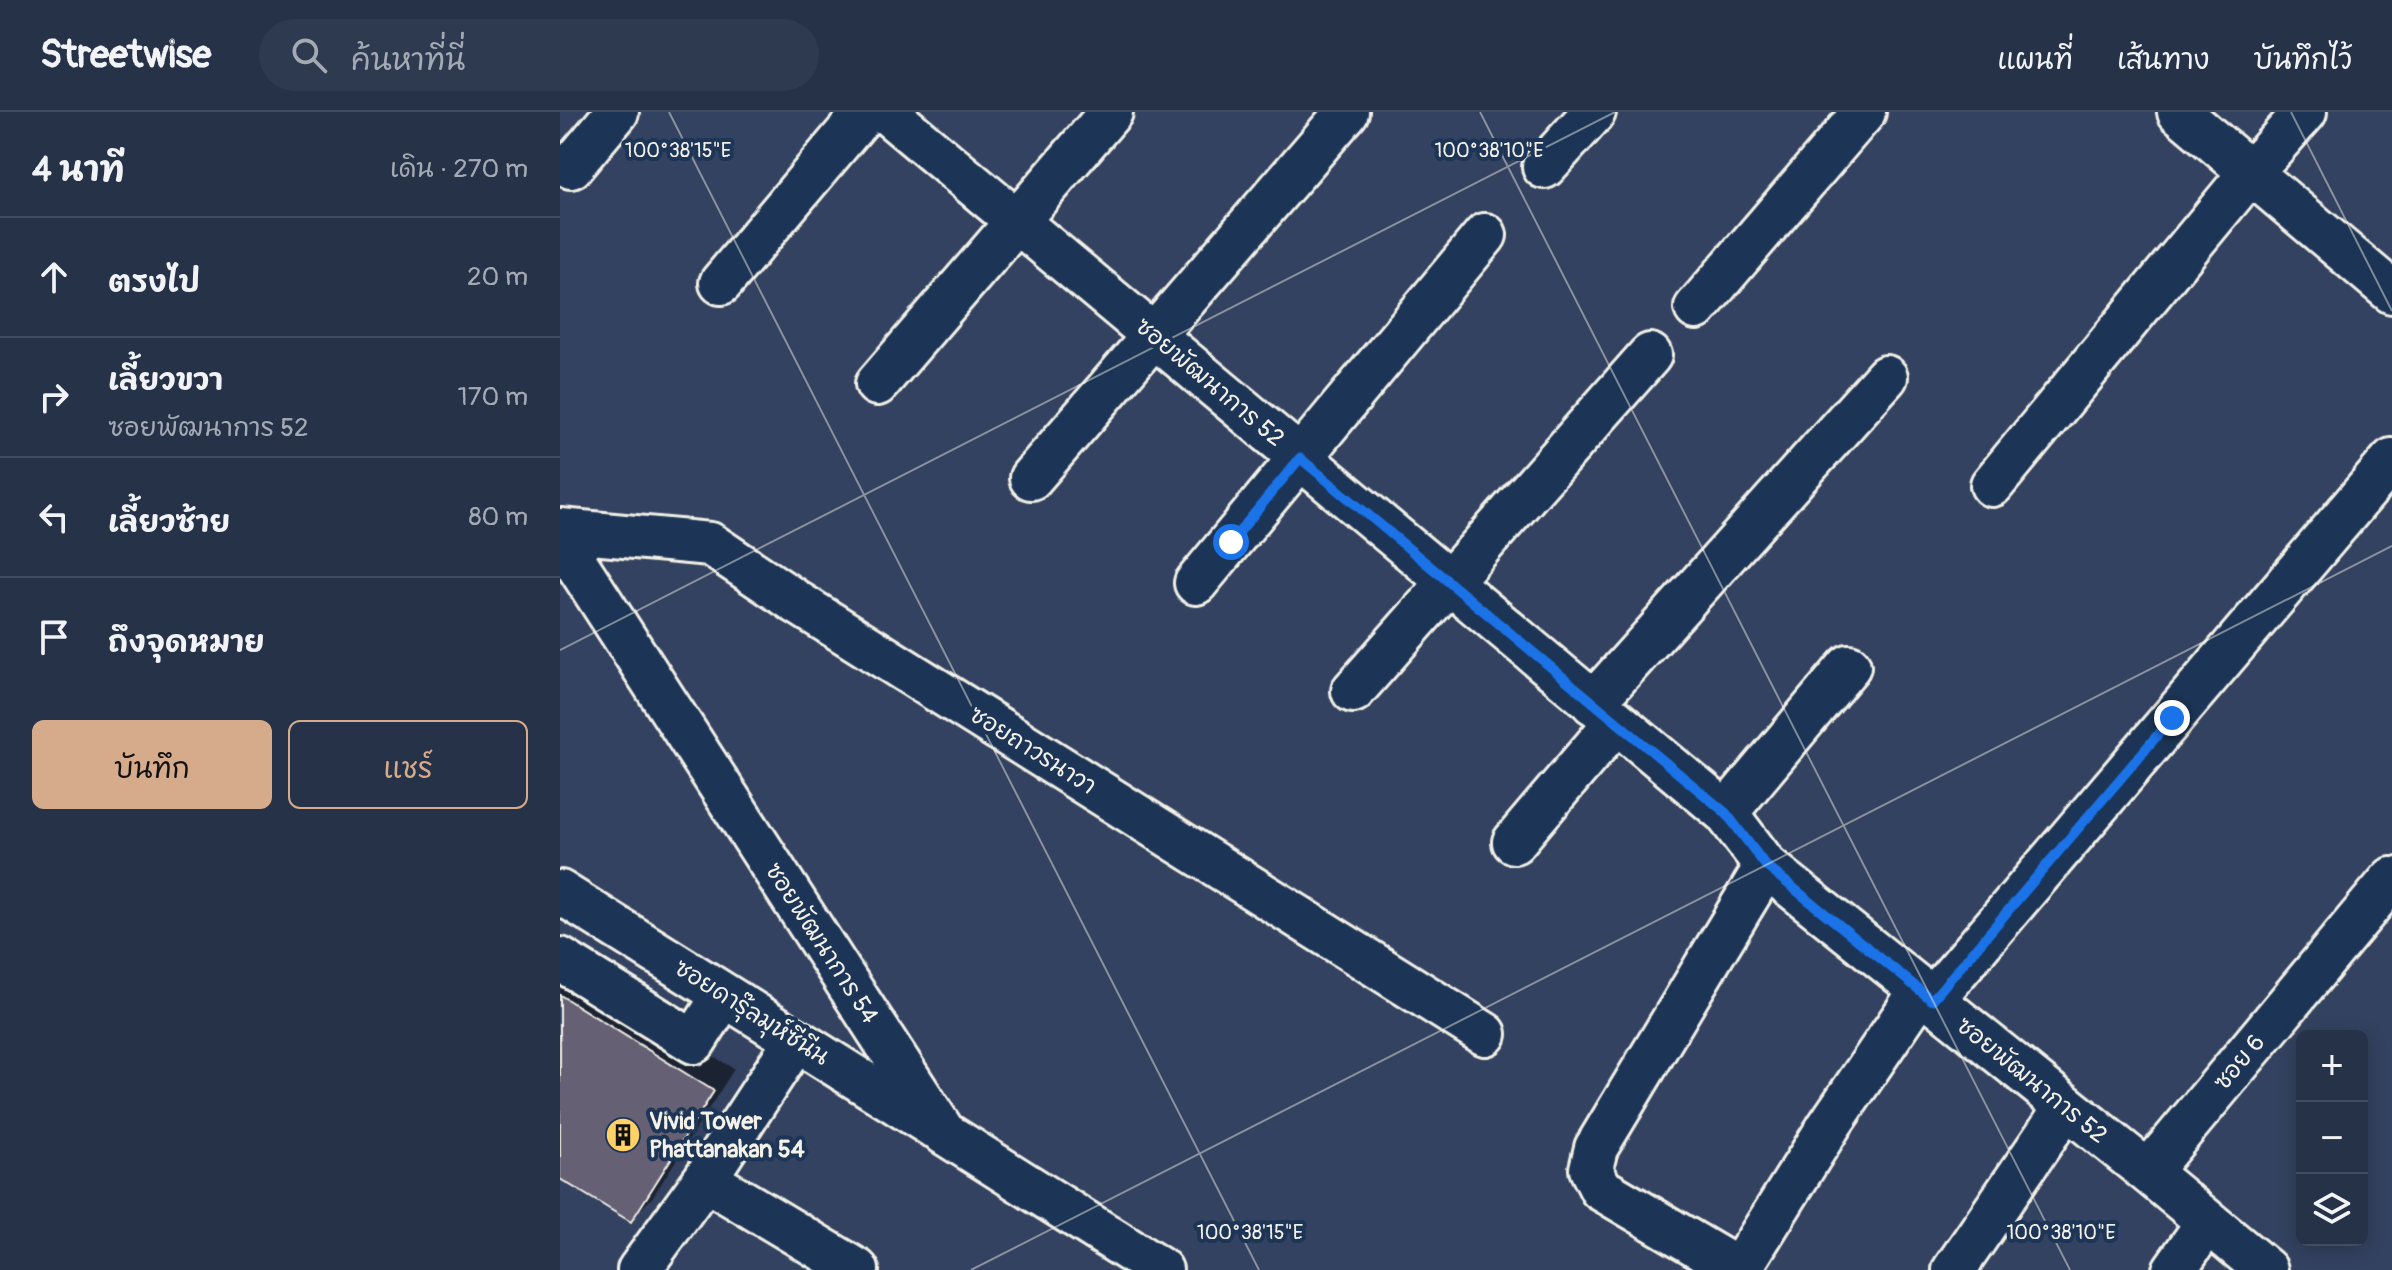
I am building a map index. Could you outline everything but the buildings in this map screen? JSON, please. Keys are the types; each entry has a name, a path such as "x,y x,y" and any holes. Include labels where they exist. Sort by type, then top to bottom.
{"street":[{"path":"571,167 617,112"},
{"path":"721,283 865,112"},
{"name":"ซอยพัฒนาการ 52","path":"886,112 1726,813 1766,866 2266,1270"},
{"path":"877,384 1111,112"},
{"path":"1031,478 1347,112"},
{"path":"1544,167 1594,112"},
{"path":"1696,308 1864,112"},
{"path":"2179,112 2392,292"},
{"path":"1992,485 2250,173 2305,112"},
{"path":"1196,583 1485,235"},
{"path":"1353,691 1650,355"},
{"path":"1514,842 1604,712 1886,377"},
{"path":"1766,866 1596,1148 1591,1169 1601,1189 1739,1270 1829,1126 1926,996 2392,460"},
{"name":"ซอยถาวรนาวา","path":"560,530 710,544 798,603 1485,1034"},
{"name":"ซอยพัฒนาการ 54","path":"560,538 944,1133 1161,1270"},
{"path":"1726,813 1849,666"},
{"name":"ซอย 6","path":"2148,1172 2392,879"},
{"name":"ซอยดารุ๊ลมุห์ซีนีน","path":"560,892 944,1133"},
{"path":"560,959 694,1042 724,995"},
{"path":"639,1270 705,1179 796,1040"},
{"path":"1954,1270 2065,1108"},
{"path":"705,1179 857,1270"},
{"path":"2174,1270 2207,1223"}],"place":[{"name":"Vivid Tower Phattanakan 54","path":"623,1135"}],"route":[{"path":"1231,542 1300,458 1726,813 1766,866 1932,1000 2172,718"}]}
